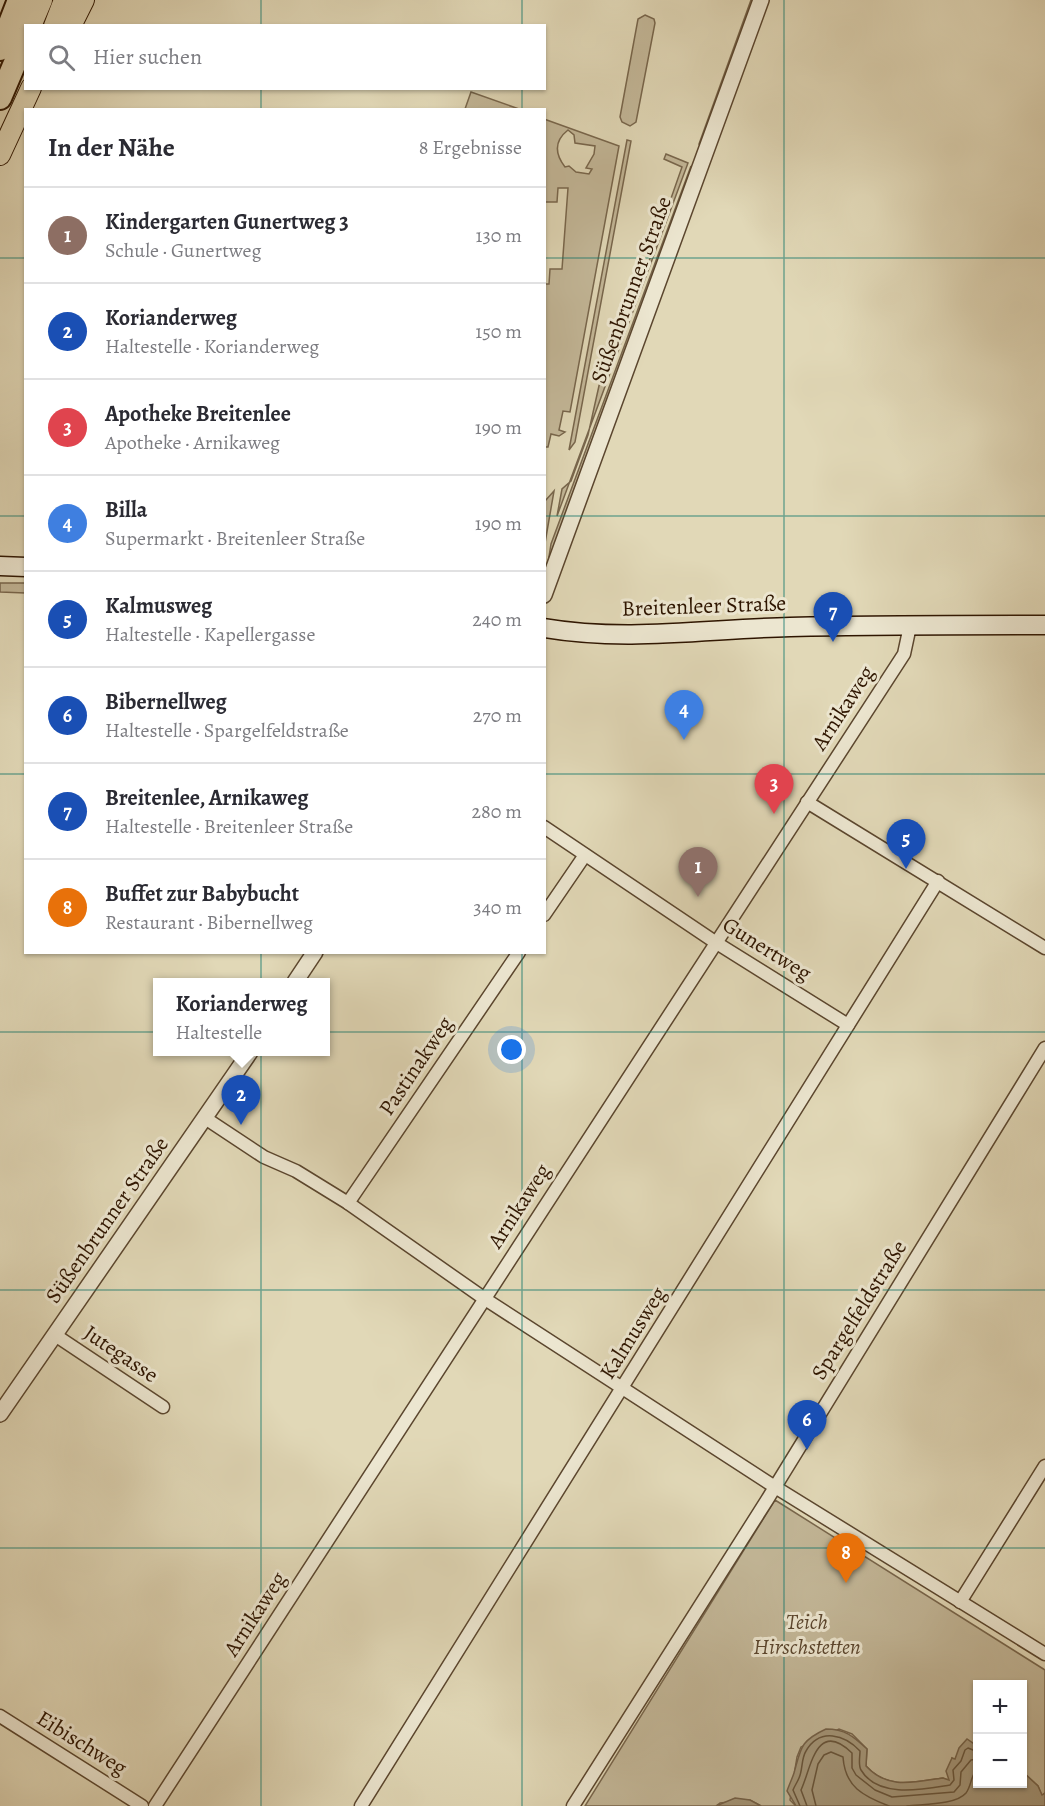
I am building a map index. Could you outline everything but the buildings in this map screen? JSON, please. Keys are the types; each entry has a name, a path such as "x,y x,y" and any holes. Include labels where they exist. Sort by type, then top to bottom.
{"highway":[{"path":"0,49 19,0"},
{"path":"31,24 41,0"},
{"path":"0,98 24,42"}],"main road":[{"path":"55,24 64,0"},
{"path":"72,24 84,0"},
{"path":"0,155 30,90"},
{"path":"0,566 24,567"},
{"name":"Breitenleer Straße","path":"546,628 580,632 668,634 790,627 1045,625"}],"street":[{"name":"Süßenbrunner Straße","path":"546,589 760,0"},
{"name":"Arnikaweg","path":"155,1806 904,654 910,626"},
{"path":"807,802 1045,948"},
{"name":"Gunertweg","path":"546,828 715,942 848,1025"},
{"path":"546,912 585,855"},
{"name":"Kalmusweg","path":"362,1806 938,881"},
{"path":"299,978 314,954"},
{"name":"Pastinakweg","path":"348,1203 518,954"},
{"name":"Spargelfeldstraße","path":"573,1806 775,1487 1045,1048"},
{"name":"Süßenbrunner Straße","path":"0,1414 247,1056"},
{"path":"205,1118 264,1157 296,1171 348,1203 485,1299 623,1389 775,1487 1045,1654"},
{"name":"Jutegasse","path":"55,1335 163,1407"},
{"path":"960,1602 1045,1466"},
{"name":"Eibischweg","path":"0,1716 142,1806"}],"green space":[{"path":"751,0 757,0 702,145 699,144"},
{"path":"645,15 654,19 655,23 636,122 630,126 622,122 620,117 638,19"},
{"path":"471,92 516,108 465,108"},
{"path":"546,120 619,146 570,412 563,411 559,430 565,432 559,436 551,434 548,447 546,447 546,284 549,284 550,269 562,269 568,188 558,188 557,202 546,202","holes":["568,130 574,135 575,143 595,146 594,154 586,168 592,169 589,174 576,172 569,166 565,167 559,157 558,143"]},
{"path":"627,140 631,141 575,442 569,450"},
{"path":"666,154 688,163 589,429 605,359 614,361 682,167 664,159"},
{"path":"691,166 692,173 546,579 551,544"},
{"path":"589,429 571,481 569,482"},
{"path":"569,482 557,516 562,489"},
{"path":"554,491 546,537 546,500"},
{"path":"0,583 24,583 24,593 0,592"},
{"name":"Teich Hirschstetten","path":"775,1500 1045,1670 1045,1793 1042,1796 1038,1786 1027,1776 1027,1680 973,1680 973,1748 958,1754 955,1760 952,1758 949,1781 943,1778 902,1782 883,1779 866,1766 867,1749 852,1734 839,1729 801,1747 797,1757 790,1800 796,1806 761,1806 750,1800 720,1803 716,1806 585,1806"}],"water":[{"path":"826,1729 844,1732 867,1749 866,1766 874,1774 883,1779 902,1782 943,1778 949,1780 946,1771 952,1758 955,1759 959,1748 967,1739 973,1743 973,1788 1027,1788 1027,1776 1038,1786 1042,1795 1045,1793 1045,1806 796,1806 787,1791 800,1751 811,1737"},
{"path":"735,1798 750,1800 761,1806 716,1806"}],"place":[{"name":"Breitenlee, Arnikaweg","path":"833,642"},
{"name":"Billa","path":"684,740"},
{"name":"Apotheke Breitenlee","path":"774,814"},
{"name":"Kalmusweg","path":"906,869"},
{"name":"Kindergarten Gunertweg 3","path":"698,897"},
{"name":"Korianderweg","path":"241,1125"},
{"name":"Bibernellweg","path":"807,1450"},
{"name":"Buffet zur Babybucht","path":"846,1583"}]}
